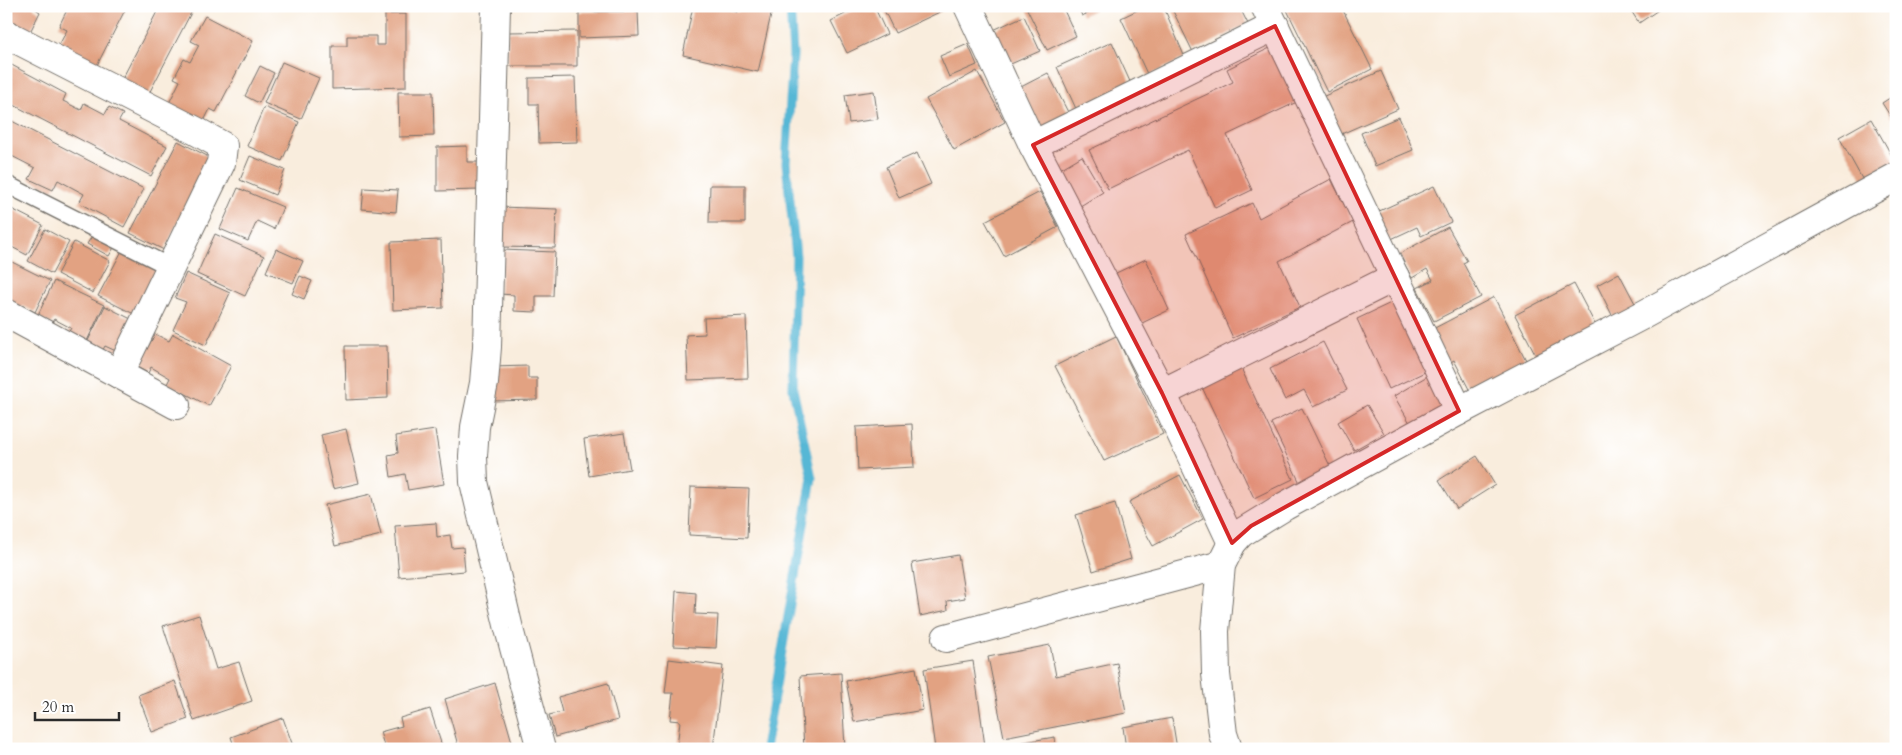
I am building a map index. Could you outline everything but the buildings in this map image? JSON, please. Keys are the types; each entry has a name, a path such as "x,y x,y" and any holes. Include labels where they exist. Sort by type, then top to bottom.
{"street":[{"path":"496,6 487,347 484,383 475,427 473,456 477,492 509,630 541,749"},
{"path":"969,6 1033,145 1162,393 1227,554"},
{"path":"1033,145 1270,16 1459,411"},
{"path":"6,34 223,146 221,163 119,374"},
{"path":"1228,749 1223,734 1216,674 1215,640 1227,554 1241,533 1285,506 1459,411 1643,315 1896,177"},
{"path":"1162,393 1395,277"},
{"path":"6,313 176,404"},
{"path":"946,638 1227,554"}],"lane":[{"path":"6,184 170,267"}],"highlighted area":[{"path":"1275,26 1459,411 1251,526 1232,543 1162,393 1033,145"}],"waterway":[{"path":"765,749 812,478 793,389 796,256 786,163 793,55 790,6"}]}
